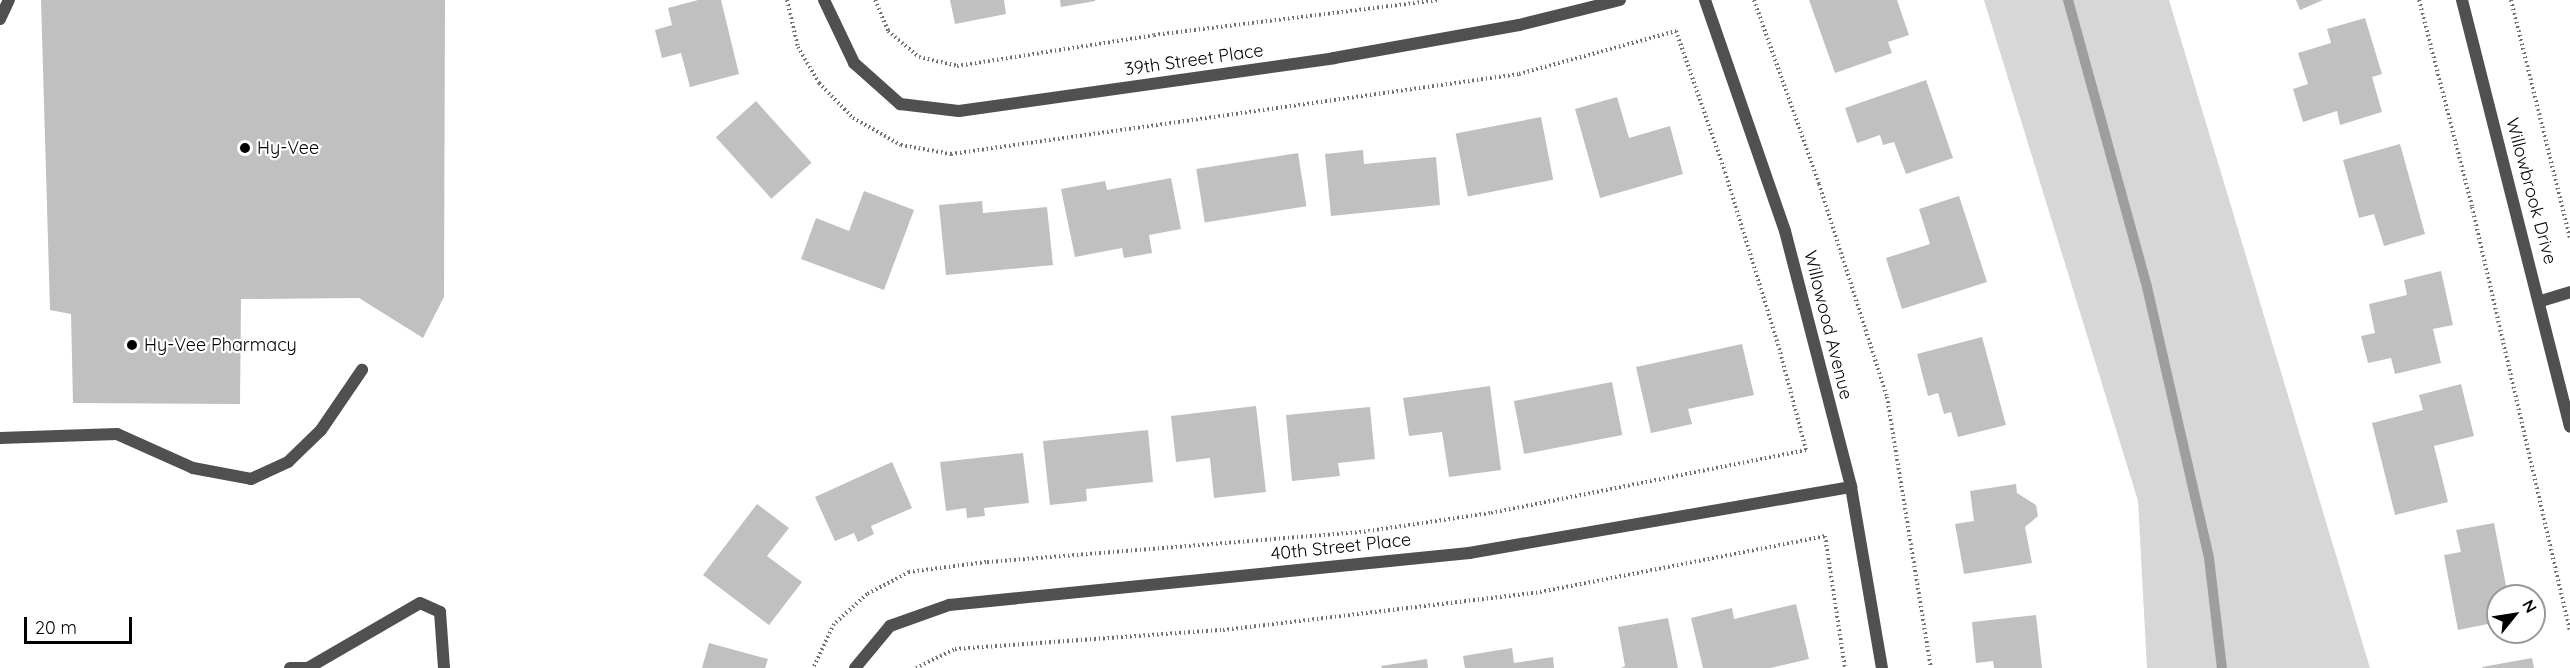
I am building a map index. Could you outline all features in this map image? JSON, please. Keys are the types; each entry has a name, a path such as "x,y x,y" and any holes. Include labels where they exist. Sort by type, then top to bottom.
{"street":[{"path":"0,19 9,0"},
{"name":"39th Street Place","path":"824,0 854,63 900,104 959,111 1334,58 1519,26 1620,0"},
{"name":"Willowood Avenue","path":"1705,0 1785,231 1851,487 1882,668"},
{"name":"Willowbrook Drive","path":"2462,0 2541,301 2570,427"},
{"path":"2541,301 2570,292"},
{"path":"0,438 117,434 193,468 251,479 288,462 321,430 362,370"},
{"name":"40th Street Place","path":"855,668 890,626 948,605 1469,553 1851,487"},
{"path":"290,668 308,668 420,603 440,612 444,668"}],"path":[{"path":"787,0 798,46 819,83 853,118 901,145 951,154 1519,74 1676,31 1774,333 1806,450 1490,513 1361,532 986,562 909,572 867,594 834,624 813,668"},
{"path":"876,0 888,31 919,57 957,66 1154,35 1439,0"},
{"path":"1754,0 1819,184 1887,397 1931,668"},
{"path":"2418,0 2472,207 2570,632"},
{"path":"2511,0 2570,239"},
{"path":"916,668 955,649 1223,630 1540,592 1826,536 1845,668"}],"shaded area":[{"path":"1984,0 2169,0 2370,668 2147,668 2138,501"}],"building":[{"name":"Hy-Vee","path":"41,0 445,0 444,297 423,338 359,298 241,299 240,404 73,403 71,314 50,310"},
{"path":"698,0 721,0 739,74 690,87 681,53 662,58 655,30 672,25 668,8"},
{"path":"950,0 1004,0 1006,14 955,24"},
{"path":"1060,0 1095,0 1095,1 1061,7"},
{"path":"1809,0 1897,0 1909,35 1888,42 1892,53 1835,73"},
{"path":"2296,0 2323,0 2300,10"},
{"path":"2365,18 2382,74 2372,77 2382,112 2340,125 2337,111 2303,122 2293,89 2308,84 2298,53 2331,43 2327,29"},
{"path":"1926,80 1953,158 1906,174 1894,142 1883,145 1880,135 1857,143 1845,108"},
{"path":"1617,97 1629,138 1670,126 1683,174 1600,198 1575,109"},
{"path":"756,101 812,163 771,199 716,137"},
{"path":"1541,117 1553,180 1468,196 1456,134"},
{"path":"2400,144 2425,234 2384,246 2374,214 2359,218 2343,160"},
{"path":"1363,150 1364,164 1436,157 1440,205 1331,216 1325,154"},
{"path":"1298,153 1306,206 1205,222 1196,169"},
{"path":"1171,178 1181,229 1149,235 1152,253 1124,258 1122,248 1075,257 1061,189 1105,181 1107,190"},
{"path":"864,191 914,210 884,290 801,259 816,218 849,231"},
{"path":"1959,196 1987,282 1902,309 1886,258 1930,244 1919,209"},
{"path":"982,201 983,213 1047,207 1053,265 946,275 939,205"},
{"path":"2441,271 2453,325 2433,329 2441,363 2395,374 2391,358 2368,363 2361,336 2375,333 2369,304 2407,295 2404,280"},
{"path":"1982,337 2006,425 1958,437 1951,412 1944,414 1938,393 1928,396 1917,354"},
{"path":"1742,344 1754,395 1688,409 1692,424 1651,433 1636,367"},
{"path":"1612,382 1622,435 1524,454 1514,401"},
{"path":"2461,384 2474,436 2434,446 2448,502 2395,515 2372,423 2423,410 2419,395"},
{"path":"1490,386 1501,470 1449,477 1442,432 1409,436 1403,398"},
{"path":"1256,406 1266,492 1214,498 1210,458 1176,462 1171,416"},
{"path":"1370,407 1375,459 1338,463 1340,476 1292,481 1286,415"},
{"path":"1148,430 1153,482 1086,489 1087,501 1050,505 1043,441"},
{"path":"1023,453 1029,503 984,508 985,516 967,518 966,508 946,511 940,462"},
{"path":"892,462 912,508 871,526 874,534 858,542 854,533 835,541 815,497"},
{"path":"2016,484 2017,493 2036,505 2038,516 2025,527 2032,563 1964,574 1955,524 1974,521 1970,491"},
{"path":"757,504 789,528 767,556 802,582 769,625 703,575"},
{"path":"2494,523 2506,584 2486,584 2486,624 2458,630 2444,555 2461,552 2456,530"},
{"path":"1796,604 1809,659 1770,668 1703,668 1691,618 1732,608 1734,619"},
{"path":"2036,615 2042,668 1994,668 1993,661 1976,663 1972,622"},
{"path":"1668,618 1678,668 1621,668 1625,666 1618,627"},
{"path":"709,643 768,659 765,668 702,668"},
{"path":"1512,648 1514,663 1553,657 1554,668 1465,668 1463,656"},
{"path":"2532,658 2534,668 2482,667"},
{"path":"1427,659 1428,668 1382,668 1381,666"}],"waterway":[{"path":"2068,0 2147,287 2209,558 2222,668"}],"place":[{"name":"Hy-Vee","path":"245,148"},
{"name":"Hy-Vee Pharmacy","path":"132,345"}]}
